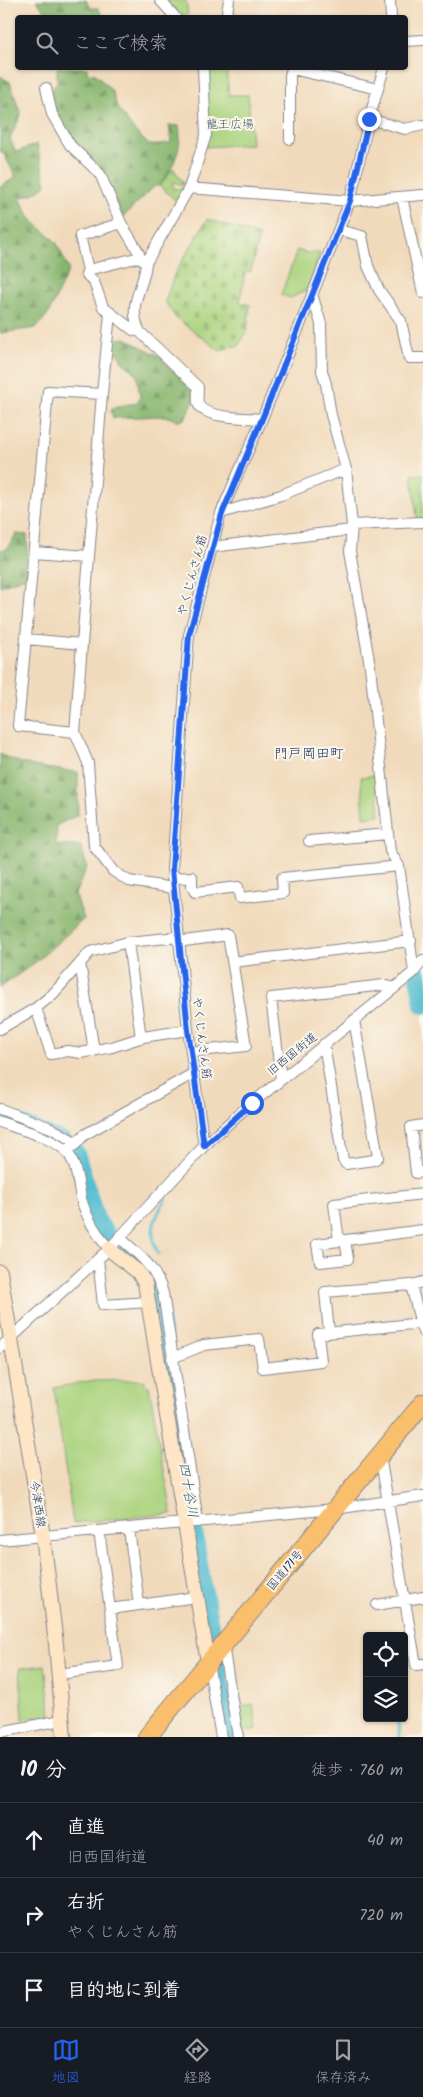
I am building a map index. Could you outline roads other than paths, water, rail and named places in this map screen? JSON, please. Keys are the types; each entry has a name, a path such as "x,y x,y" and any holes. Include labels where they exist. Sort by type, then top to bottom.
{"highway":[{"name":"国道171号","path":"147,1737 423,1403"}],"street":[{"path":"160,0 173,15"},
{"path":"226,15 229,0"},
{"path":"390,0 391,15"},
{"path":"408,41 423,40"},
{"path":"88,270 143,260 189,188 206,135 203,70"},
{"path":"290,139 290,75 292,70"},
{"path":"301,70 378,89"},
{"name":"やくじんさん筋","path":"204,1146 188,1030 172,883 189,635 222,514 350,201 369,119 383,70"},
{"path":"46,88 52,114 70,145 100,174 121,223 143,260 145,272 136,296 133,311 135,322 140,332 198,387 198,404 202,410 224,417 262,419"},
{"path":"369,119 405,129 423,125"},
{"path":"189,188 350,201 423,195"},
{"path":"402,197 423,293"},
{"path":"121,223 80,236 88,270 86,274 94,282 103,307 133,330 140,332"},
{"path":"339,230 362,236 368,266 379,290 401,321 409,358 423,358"},
{"path":"312,294 321,324 322,371 331,415 346,470 352,528 350,551 370,666 390,851 399,866 414,972"},
{"path":"110,314 74,732 88,762 94,846 113,872 129,881 172,883 192,877 192,886 195,892 238,887 240,898 284,893 282,878 399,866"},
{"path":"74,732 18,726 48,391 102,394"},
{"path":"222,514 281,495 346,470"},
{"path":"212,547 352,528 423,522"},
{"path":"34,552 89,556"},
{"path":"26,638 82,644"},
{"path":"309,841 388,834"},
{"path":"0,1028 36,1008 53,994 90,952 128,942 228,935 246,1046 191,1052"},
{"path":"233,962 411,941"},
{"path":"128,942 140,1038"},
{"name":"旧西国街道","path":"10,1337 109,1249 204,1146 281,1079 414,972 423,960"},
{"path":"80,963 94,1051"},
{"path":"281,1079 271,998 384,985 394,988"},
{"path":"36,1008 50,1054 68,1051 81,1053 94,1051 140,1038 188,1030"},
{"path":"324,1044 343,1160 346,1164 374,1160 378,1158 354,1020"},
{"path":"72,1147 84,1135 194,1073"},
{"path":"0,1109 51,1128 72,1147 83,1204 100,1239 109,1249 138,1272 145,1284 192,1523"},
{"path":"0,1122 72,1147"},
{"path":"423,1125 410,1127 416,1172 423,1172"},
{"path":"423,1194 334,1204 342,1240 423,1230"},
{"path":"119,1237 150,1264 159,1278 163,1292 192,1523 197,1597 216,1653 238,1737"},
{"path":"98,1259 103,1305 149,1302"},
{"name":"今津西線","path":"0,1272 43,1536 59,1674 64,1737"},
{"path":"329,1332 325,1292 411,1285 423,1282"},
{"path":"172,1358 204,1345 259,1339 263,1368 321,1361 318,1334 422,1327 411,1285"},
{"path":"0,1348 10,1337"},
{"path":"380,1456 416,1665 423,1664"},
{"path":"0,1540 335,1509 423,1496"},
{"path":"129,1529 139,1605"},
{"path":"59,1674 118,1666 99,1532"},
{"path":"110,1609 197,1597"},
{"path":"377,1605 423,1597"},
{"path":"216,1653 221,1737"},
{"path":"0,1732 62,1720"}],"waterway":[{"path":"418,974 423,1005"},
{"path":"0,1116 63,1141 76,1153 96,1219 107,1235"},
{"path":"158,1254 153,1233 155,1220 165,1200"},
{"name":"四十谷川","path":"127,1252 147,1271 156,1293 199,1564 230,1737"},
{"path":"398,1722 400,1737"}],"district":[{"name":"門戸岡田町","path":"309,753"}],"park label":[{"name":"龍王広場","path":"230,124"}]}
